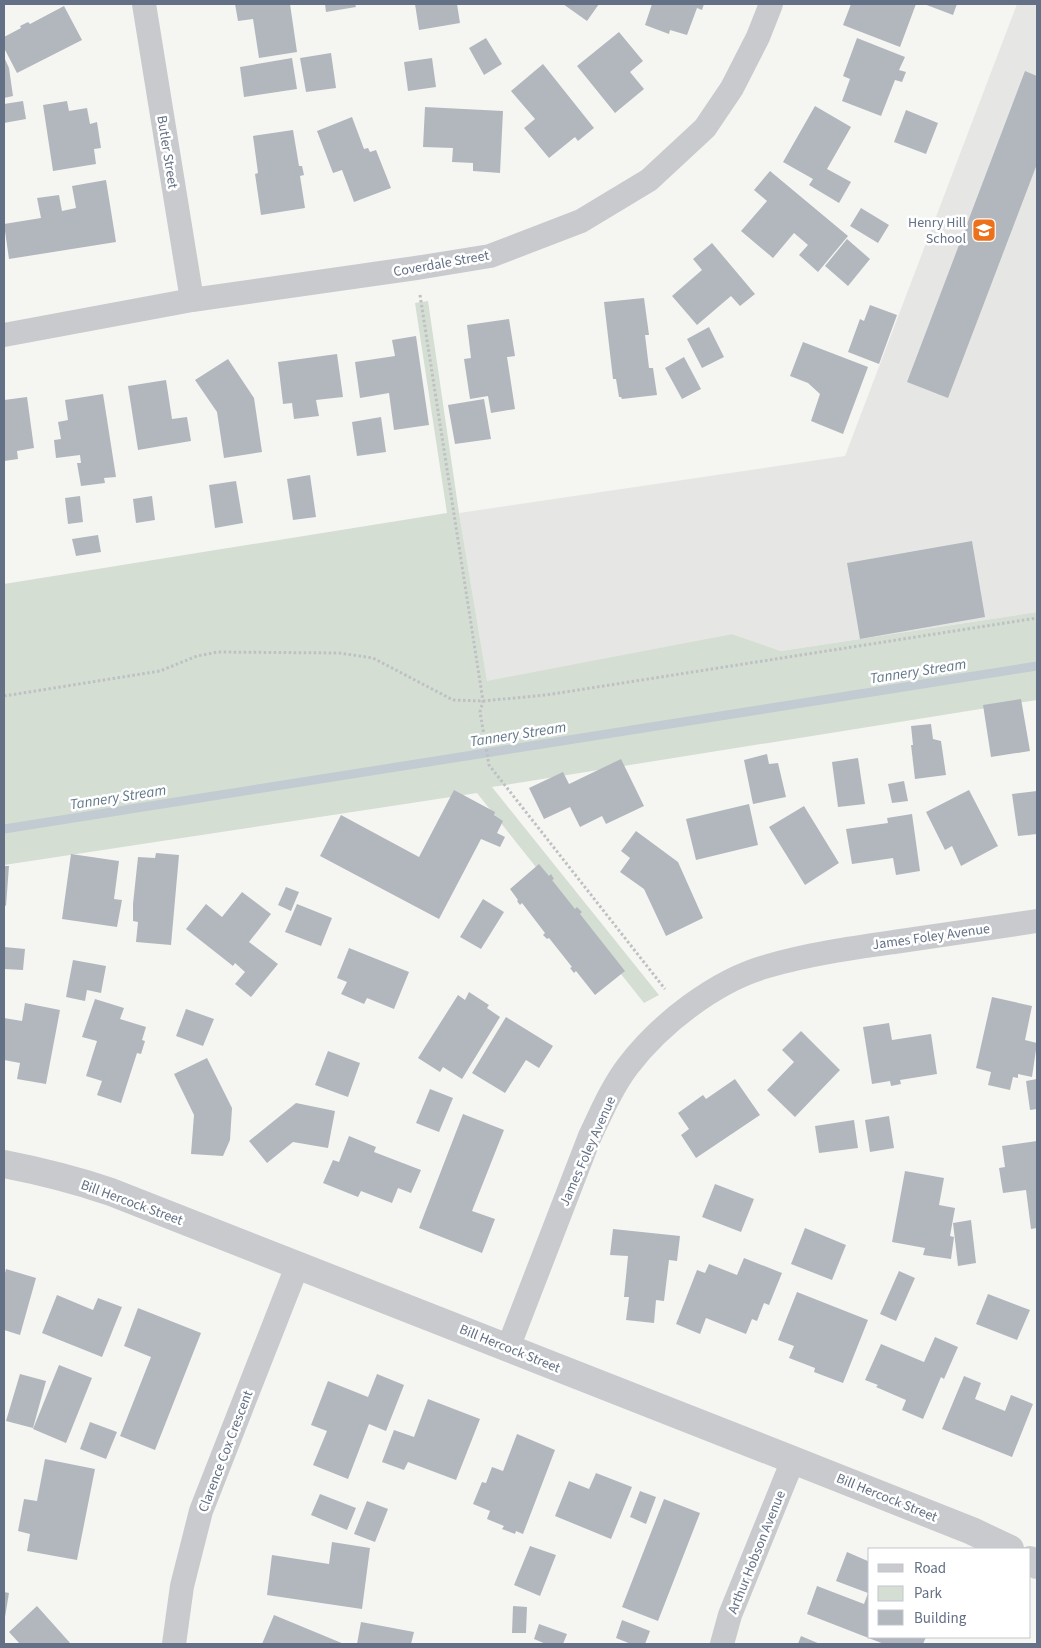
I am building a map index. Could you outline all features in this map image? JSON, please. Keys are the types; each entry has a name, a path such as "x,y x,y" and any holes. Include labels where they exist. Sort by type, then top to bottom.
{"street":[{"name":"Butler Street","path":"144,4 192,300"},
{"name":"Coverdale Street","path":"4,335 192,300 490,256 581,221 649,180 705,128 732,88 758,37 771,4"},
{"name":"James Foley Avenue","path":"508,1348 590,1136 605,1104 627,1067 649,1040 683,1011 721,986 766,966 823,952 1037,921"},
{"name":"Bill Hercock Street","path":"4,1164 84,1183 298,1264 972,1531 1008,1548"},
{"name":"Clarence Cox Crescent","path":"174,1644 182,1586 201,1511 298,1264"},
{"name":"Arthur Hobson Avenue","path":"722,1644 730,1615 793,1460"}],"path":[{"path":"416,268 483,701 480,712 489,765 683,1011"},
{"path":"4,696 160,671 197,656 218,652 339,653 373,658 453,700 483,701 546,695 1037,618"}],"shaded area":[{"name":"Henry Hill School","path":"1017,4 1037,4 1037,612 781,651 732,634 487,682 459,513 845,456"}],"green space":[{"path":"428,301 459,513 487,681 732,634 781,651 1037,612 1037,700 492,787 659,995 644,1003 477,793 4,865 4,584 447,513 415,303"}],"building":[{"path":"235,4 290,4 297,52 259,58 253,19 238,21"},
{"path":"325,4 355,4 356,7 326,12"},
{"path":"415,4 457,4 460,23 419,30"},
{"path":"563,4 599,4 587,21"},
{"path":"652,4 704,4 702,10 697,8 687,35 670,30 669,34 645,25"},
{"path":"851,4 916,4 900,47 843,25"},
{"path":"924,4 957,4 953,15"},
{"path":"64,6 82,40 17,73 4,48 4,37 21,28 20,26 28,22 30,24"},
{"path":"619,32 643,61 630,72 644,89 615,113 577,66"},
{"path":"486,38 502,64 484,75 469,48"},
{"path":"857,38 905,57 899,70 906,72 902,82 895,80 881,116 842,101 850,79 843,76"},
{"path":"331,53 336,88 306,92 300,58"},
{"path":"4,57 9,68 13,96 4,98"},
{"path":"292,58 297,89 244,97 240,67"},
{"path":"432,58 436,87 408,91 404,62"},
{"path":"543,64 594,128 578,141 575,137 549,158 524,128 535,119 511,91"},
{"path":"1025,71 1037,76 1037,164 948,398 907,382"},
{"path":"23,101 26,119 4,123 4,104"},
{"path":"67,101 69,111 87,108 90,124 97,122 101,148 94,149 96,164 53,171 43,105"},
{"path":"815,106 851,127 827,169 851,182 839,203 809,185 813,179 783,162"},
{"path":"425,107 503,111 500,173 473,171 473,163 452,162 453,148 423,147"},
{"path":"906,110 938,123 926,154 894,142"},
{"path":"352,117 364,149 368,148 370,152 376,150 391,188 354,202 342,170 333,173 317,131"},
{"path":"293,130 299,166 302,166 304,175 300,176 305,208 261,215 255,174 258,173 253,136"},
{"path":"770,171 848,236 818,272 799,255 808,245 794,233 773,258 741,231 767,201 754,190"},
{"path":"106,180 116,242 9,259 4,224 41,218 37,198 59,195 62,211 76,208 72,186"},
{"path":"861,208 889,225 878,243 850,226"},
{"path":"847,239 870,259 848,286 825,266"},
{"path":"712,243 755,294 740,306 731,296 697,325 672,296 702,270 693,259"},
{"path":"644,298 649,335 645,335 649,368 653,368 657,395 622,399 619,397 616,379 613,379 604,302"},
{"path":"870,305 897,315 879,364 848,352 860,319 864,321"},
{"path":"509,319 515,356 507,357 515,409 491,413 488,396 470,399 464,359 471,358 467,325"},
{"path":"709,327 724,357 702,368 687,339"},
{"path":"416,336 429,425 394,430 389,393 360,398 355,362 395,356 392,340"},
{"path":"803,342 868,367 843,434 811,421 820,394 808,383 790,376"},
{"path":"337,354 343,397 316,400 319,416 294,419 292,403 283,404 278,362"},
{"path":"684,357 701,389 682,399 665,368"},
{"path":"228,359 254,398 262,452 224,458 217,412 195,380"},
{"path":"166,380 172,419 187,417 191,441 138,450 128,386"},
{"path":"103,394 116,477 104,478 105,483 81,486 77,463 81,463 80,455 56,458 54,440 61,439 58,422 68,420 65,400"},
{"path":"27,397 34,448 17,451 18,459 4,461 4,400"},
{"path":"484,399 491,439 455,444 448,405"},
{"path":"381,417 386,452 357,456 352,422"},
{"path":"310,475 316,517 293,520 287,479"},
{"path":"236,481 243,523 215,528 209,485"},
{"path":"80,496 83,522 68,524 65,498"},
{"path":"152,496 155,520 136,523 133,499"},
{"path":"98,535 101,552 76,556 72,539"},
{"path":"972,541 985,617 860,639 847,563"},
{"path":"1021,699 1030,751 991,757 983,705"},
{"path":"931,724 933,739 941,741 946,775 915,779 911,726"},
{"path":"767,754 769,764 778,763 786,797 753,804 744,760"},
{"path":"858,758 865,804 838,807 832,762"},
{"path":"621,759 644,806 606,824 602,816 580,827 570,807 544,819 529,788 563,772 569,784"},
{"path":"904,781 908,801 892,803 888,784"},
{"path":"454,790 495,812 494,815 503,821 497,833 505,837 500,847 481,839 439,919 320,856 341,815 419,857"},
{"path":"969,790 998,846 961,866 952,846 945,850 926,812"},
{"path":"1037,791 1037,834 1018,836 1012,794"},
{"path":"749,804 758,845 696,860 686,819"},
{"path":"804,806 839,863 805,885 769,827"},
{"path":"912,814 920,871 896,875 893,858 852,864 846,829 888,823 887,818"},
{"path":"636,831 678,862 703,918 666,936 644,889 620,872 630,858 621,851"},
{"path":"156,853 179,855 171,945 136,942 138,922 133,921 133,904 138,857 155,858"},
{"path":"71,854 119,861 114,899 122,900 117,927 62,919"},
{"path":"539,864 549,876 551,874 554,879 552,880 575,909 577,907 582,912 580,914 625,971 595,995 576,971 574,973 570,968 572,967 549,938 547,939 543,935 545,933 522,903 520,905 510,889"},
{"path":"4,866 9,866 6,906 4,905"},
{"path":"286,887 299,892 291,911 278,905"},
{"path":"242,892 271,914 249,942 278,964 251,997 235,984 245,972 235,963 233,966 186,929 206,904 222,917"},
{"path":"483,899 504,912 481,949 460,937"},
{"path":"297,904 332,918 321,946 285,932"},
{"path":"4,947 25,949 23,970 4,969"},
{"path":"349,948 409,972 394,1009 367,998 364,1004 341,994 347,982 337,978"},
{"path":"73,960 106,966 101,993 87,990 85,1001 66,997"},
{"path":"469,992 489,1005 487,1008 500,1017 462,1079 443,1067 440,1072 418,1058 458,995 465,1000"},
{"path":"992,997 1032,1006 1025,1040 1037,1043 1032,1077 1018,1074 1018,1078 1013,1077 1010,1090 988,1085 991,1072 976,1068"},
{"path":"95,999 124,1008 120,1019 146,1027 142,1040 145,1041 141,1054 137,1053 121,1103 97,1095 102,1081 86,1076 97,1041 82,1037"},
{"path":"25,1003 60,1010 46,1084 17,1079 20,1063 4,1060 4,1018 22,1021"},
{"path":"186,1009 214,1019 203,1046 176,1036"},
{"path":"506,1017 553,1046 539,1068 526,1060 505,1093 472,1073"},
{"path":"889,1023 892,1040 931,1034 937,1074 900,1080 901,1084 891,1086 890,1081 872,1084 863,1027"},
{"path":"801,1031 840,1070 795,1117 767,1090 794,1062 782,1050"},
{"path":"328,1051 360,1063 348,1097 315,1085"},
{"path":"207,1058 232,1108 230,1140 223,1156 191,1154 194,1115 174,1074"},
{"path":"735,1079 760,1115 696,1158 681,1135 689,1129 678,1113 703,1095 706,1099"},
{"path":"1037,1079 1037,1109 1030,1110 1026,1081"},
{"path":"430,1089 453,1098 439,1132 416,1123"},
{"path":"296,1103 335,1111 328,1148 293,1142 267,1163 249,1141"},
{"path":"463,1114 504,1130 472,1211 495,1219 482,1253 419,1228"},
{"path":"889,1116 894,1148 870,1152 865,1120"},
{"path":"854,1120 858,1148 819,1153 815,1126"},
{"path":"349,1136 376,1147 374,1152 421,1170 411,1193 398,1188 392,1203 361,1191 358,1197 323,1183 333,1160 339,1162"},
{"path":"1037,1141 1037,1228 1031,1229 1026,1190 1003,1193 999,1168 1005,1167 1002,1146"},
{"path":"905,1171 944,1178 939,1205 955,1208 950,1236 954,1237 951,1259 923,1255 925,1248 892,1242"},
{"path":"715,1184 754,1199 741,1232 702,1217"},
{"path":"971,1220 976,1263 958,1266 953,1223"},
{"path":"805,1228 846,1245 832,1280 791,1264"},
{"path":"613,1229 680,1236 677,1261 669,1260 664,1301 656,1300 654,1323 626,1320 629,1297 624,1297 628,1256 610,1255"},
{"path":"744,1258 782,1273 769,1305 764,1303 757,1321 752,1319 746,1334 706,1318 700,1334 676,1324 697,1270 705,1273 709,1264 737,1275"},
{"path":"6,1269 36,1278 20,1335 4,1330 4,1277"},
{"path":"899,1271 915,1278 896,1321 880,1314"},
{"path":"797,1292 868,1320 843,1383 814,1372 815,1368 789,1358 794,1346 778,1340"},
{"path":"988,1294 1030,1310 1017,1340 976,1324"},
{"path":"57,1295 93,1310 98,1298 122,1307 102,1357 42,1333"},
{"path":"138,1308 201,1333 155,1450 120,1436 151,1357 124,1346"},
{"path":"935,1337 958,1347 944,1379 941,1377 923,1419 902,1410 906,1400 865,1380 881,1344 924,1362"},
{"path":"59,1365 92,1378 66,1443 33,1429"},
{"path":"20,1374 46,1381 33,1428 6,1421"},
{"path":"377,1374 404,1385 386,1431 369,1424 348,1479 313,1465 327,1431 311,1425 328,1381 368,1397"},
{"path":"964,1376 981,1383 975,1399 1005,1411 1011,1395 1033,1404 1012,1457 942,1429"},
{"path":"428,1399 480,1419 456,1480 408,1462 404,1470 382,1462 394,1430 414,1437"},
{"path":"90,1422 117,1432 106,1459 80,1449"},
{"path":"517,1434 555,1450 523,1534 516,1531 515,1534 502,1529 504,1526 487,1519 490,1511 473,1504 482,1482 486,1483 492,1467 503,1471"},
{"path":"45,1459 95,1469 77,1560 27,1551 30,1534 18,1531 24,1499 37,1501"},
{"path":"596,1473 632,1487 611,1539 555,1516 569,1481 589,1489"},
{"path":"640,1491 656,1497 646,1524 630,1517"},
{"path":"320,1494 356,1508 347,1530 311,1515"},
{"path":"664,1499 700,1513 658,1621 622,1607"},
{"path":"367,1501 388,1509 375,1542 354,1534"},
{"path":"332,1542 370,1548 362,1609 267,1595 272,1555 329,1564"},
{"path":"530,1546 556,1555 540,1596 514,1585"},
{"path":"847,1552 868,1561 868,1593 836,1581"},
{"path":"817,1586 864,1604 868,1593 868,1638 807,1614"},
{"path":"4,1592 9,1593 5,1617 4,1616"},
{"path":"37,1606 71,1644 20,1644 9,1632"},
{"path":"513,1606 527,1607 526,1633 512,1633"},
{"path":"274,1615 344,1644 262,1644"},
{"path":"622,1620 650,1631 645,1644 631,1644 616,1638"},
{"path":"361,1622 414,1632 411,1644 357,1644"},
{"path":"539,1624 567,1634 563,1644 546,1644 534,1639"},
{"path":"801,1636 820,1644 798,1644"},
{"path":"869,1638 926,1638 923,1644 884,1644"}],"waterway":[{"name":"Tannery Stream","path":"4,829 1037,666"}],"place":[{"name":"Henry Hill School","path":"984,230"}]}
